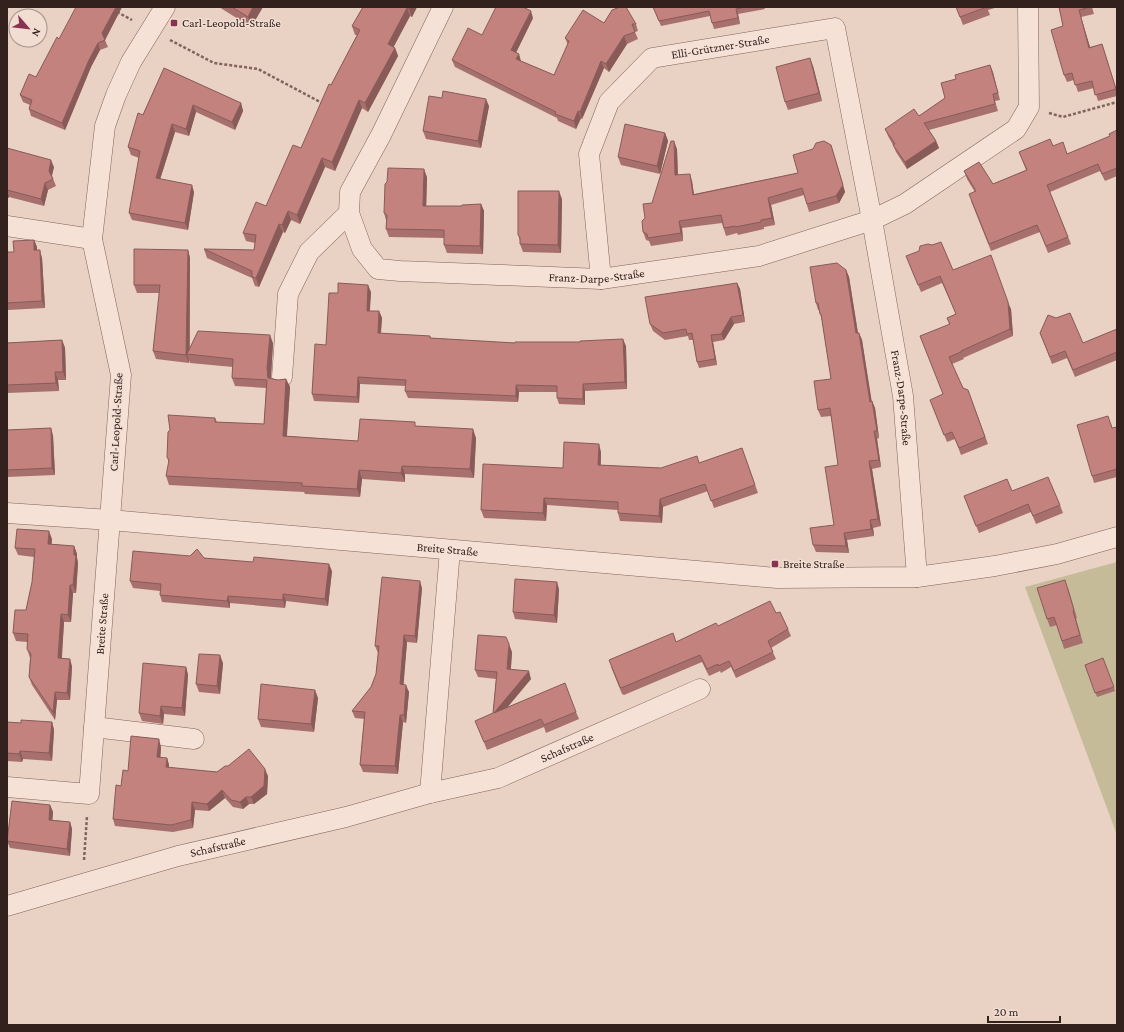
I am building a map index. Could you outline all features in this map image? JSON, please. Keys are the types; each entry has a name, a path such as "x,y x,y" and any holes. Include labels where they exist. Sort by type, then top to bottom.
{"street":[{"name":"Carl-Leopold-Straße","path":"110,520 121,375 92,239 104,126 119,88 132,62 165,7"},
{"name":"Franz-Darpe-Straße","path":"442,7 382,135 350,192 349,213 362,249 378,269 416,272 601,279 759,256 872,220 905,204 1016,129 1029,107"},
{"path":"1028,7 1029,107"},
{"name":"Elli-Grützner-Straße","path":"601,279 589,154 609,102 652,58 835,28 872,220"},
{"path":"282,377 288,294 309,252 349,213"},
{"name":"Franz-Darpe-Straße","path":"872,220 904,396 917,577"},
{"path":"7,226 92,239"},
{"name":"Breite Straße","path":"7,513 110,520 777,578 917,577 1003,565 1057,554 1117,537"},
{"name":"Breite Straße","path":"89,794 110,520"},
{"path":"430,794 450,550"},
{"name":"Schafstraße","path":"7,906 178,856 346,817 430,794 498,778 700,689"},
{"path":"94,727 194,739"},
{"path":"7,787 89,794"}],"path":[{"path":"114,10 214,63 258,69 326,106"},
{"path":"1029,107 1063,116 1117,102"},
{"path":"89,794 84,865 89,882"}],"shaded area":[{"path":"1117,562 1117,835 1025,587"}],"building":[{"path":"76,7 116,7 102,33 105,40 98,43 89,60 62,123 29,109 32,100 20,95 29,74 36,77 57,37 59,39"},
{"path":"232,7 253,7 248,17"},
{"path":"363,7 410,7 409,9 407,8 388,44 395,48 365,103 359,100 332,162 322,158 297,215 288,211 282,225 279,224 256,278 252,277 252,271 204,249 254,250 256,235 243,233 256,202 266,206 293,145 301,148 329,84 331,85 360,30 352,26"},
{"path":"496,7 523,7 531,11 511,50 519,54 516,59 554,75 569,41 565,38 583,10 604,23 612,10 620,7 626,7 636,24 632,24 635,32 624,36 606,64 601,61 580,112 578,111 574,121 555,114 556,112 452,60 468,28 482,35"},
{"path":"653,7 745,7 736,9 738,18 712,23 709,11 659,21"},
{"path":"956,7 987,7 960,17"},
{"path":"1059,7 1090,7 1079,10 1089,48 1102,44 1116,89 1095,95 1092,81 1075,85 1072,73 1064,75 1051,30 1063,26"},
{"path":"810,58 819,93 785,102 776,67"},
{"path":"990,65 998,93 993,94 995,104 924,123 936,141 905,162 893,145 895,144 885,129 914,109 919,116 945,98 941,83 956,79 955,75"},
{"path":"164,68 241,103 232,122 193,105 186,129 172,124 156,178 192,185 185,223 129,213 140,151 128,147 138,113 143,115"},
{"path":"443,91 486,99 478,141 423,131 429,96 442,98"},
{"path":"625,124 665,133 657,166 618,157"},
{"path":"1117,130 1117,168 1102,174 1098,164 1047,185 1068,237 1046,246 1037,225 989,244 969,194 976,191 964,171 979,162 993,184 1027,170 1019,152 1050,139 1053,146 1063,142 1067,154 1110,136 1109,134"},
{"path":"671,141 674,141 675,175 690,174 693,195 798,173 793,155 813,149 816,143 824,141 831,145 843,185 836,196 807,204 802,188 768,198 772,218 761,220 761,222 724,228 721,215 679,221 681,233 648,238 647,234 643,232 642,221 645,218 643,204 652,203"},
{"path":"7,148 51,160 49,171 53,179 45,183 41,199 7,190"},
{"path":"388,168 424,169 423,206 462,206 481,204 480,246 444,245 444,230 386,229 387,215 384,213 385,184 387,182"},
{"path":"518,191 559,191 558,245 520,244 520,237 518,235"},
{"path":"34,240 34,250 40,250 42,301 7,303 7,252 14,252 13,241"},
{"path":"941,242 953,270 991,255 1008,302 1010,329 949,357 963,388 968,390 985,437 959,448 952,432 944,435 930,400 943,394 920,336 950,324 947,318 956,314 940,276 918,285 906,256 919,251 920,246 928,244 932,245"},
{"path":"134,249 188,250 186,355 153,351 160,285 134,285"},
{"path":"837,263 846,270 856,333 859,333 870,402 872,401 877,431 874,431 879,460 869,461 878,519 870,520 871,529 844,533 846,546 813,545 810,528 834,525 825,467 838,465 830,408 818,410 814,381 831,379 821,314 818,303 816,303 810,267"},
{"path":"338,283 368,285 367,311 379,311 378,333 430,336 430,338 515,343 580,342 623,339 625,382 583,384 583,399 557,398 557,386 516,385 516,396 405,391 406,380 358,377 357,397 312,394 315,344 326,345 329,293 338,293"},
{"path":"737,283 743,315 731,317 721,334 711,335 715,359 697,362 692,333 687,334 686,329 663,333 650,324 645,297"},
{"path":"1070,313 1083,343 1117,329 1117,352 1073,370 1065,351 1050,357 1040,333 1048,315 1056,318"},
{"path":"198,331 270,335 267,368 268,378 278,380 286,379 283,436 358,441 360,419 415,422 415,426 473,429 470,469 402,466 401,473 359,470 357,489 302,486 302,483 166,476 169,460 167,457 168,432 170,430 168,415 215,418 215,422 264,424 267,380 232,378 233,359 187,354"},
{"path":"62,340 63,372 55,372 56,383 7,385 7,343"},
{"path":"1108,416 1112,428 1117,427 1117,469 1092,476 1077,425"},
{"path":"51,428 52,468 7,470 7,430"},
{"path":"564,442 599,444 598,465 661,468 697,456 699,463 742,448 755,485 711,501 705,484 660,499 659,516 618,513 618,502 544,498 543,513 481,510 483,464 563,468"},
{"path":"1048,477 1060,505 1033,516 1028,504 976,526 964,496 1007,479 1012,491"},
{"path":"17,529 49,531 48,544 74,546 74,555 76,555 73,585 70,585 68,615 61,614 58,658 70,659 67,693 55,692 53,712 29,677 31,654 27,649 28,634 13,633 15,610 26,610 32,582 35,549 15,548"},
{"path":"197,549 204,558 253,562 254,557 329,564 325,599 283,594 283,600 228,596 227,601 160,595 161,584 130,581 133,551 190,556"},
{"path":"382,577 420,581 415,636 404,635 400,684 406,685 404,715 400,715 395,766 360,765 365,712 352,711 371,687 376,674 379,646 375,646"},
{"path":"515,579 557,582 554,615 513,612"},
{"path":"1065,580 1080,635 1062,641 1054,617 1047,619 1037,588"},
{"path":"770,601 776,613 780,612 788,629 768,641 773,652 734,671 729,661 707,669 700,655 621,688 620,687 609,660 673,633 676,642 716,623 718,626"},
{"path":"478,635 506,637 509,644 507,669 529,671 494,713 565,683 576,712 544,725 541,719 484,742 475,721 493,713 497,672 475,670"},
{"path":"199,654 220,655 217,686 196,684"},
{"path":"1103,658 1114,687 1095,693 1085,665"},
{"path":"143,663 186,667 182,708 161,706 160,716 139,713"},
{"path":"261,684 315,690 311,724 258,719"},
{"path":"21,720 52,722 49,753 20,751 19,754 7,753 7,722 21,723"},
{"path":"131,736 159,739 157,757 167,758 166,767 217,772 225,766 228,766 249,749 265,769 264,786 251,797 246,797 240,802 231,800 222,790 207,804 192,802 191,820 171,825 113,819 116,785 121,786 123,770 128,771"},
{"path":"12,801 50,805 49,820 70,822 67,849 7,841"}],"place":[{"name":"Carl-Leopold-Straße","path":"174,23"},
{"name":"Breite Straße","path":"775,564"}]}
